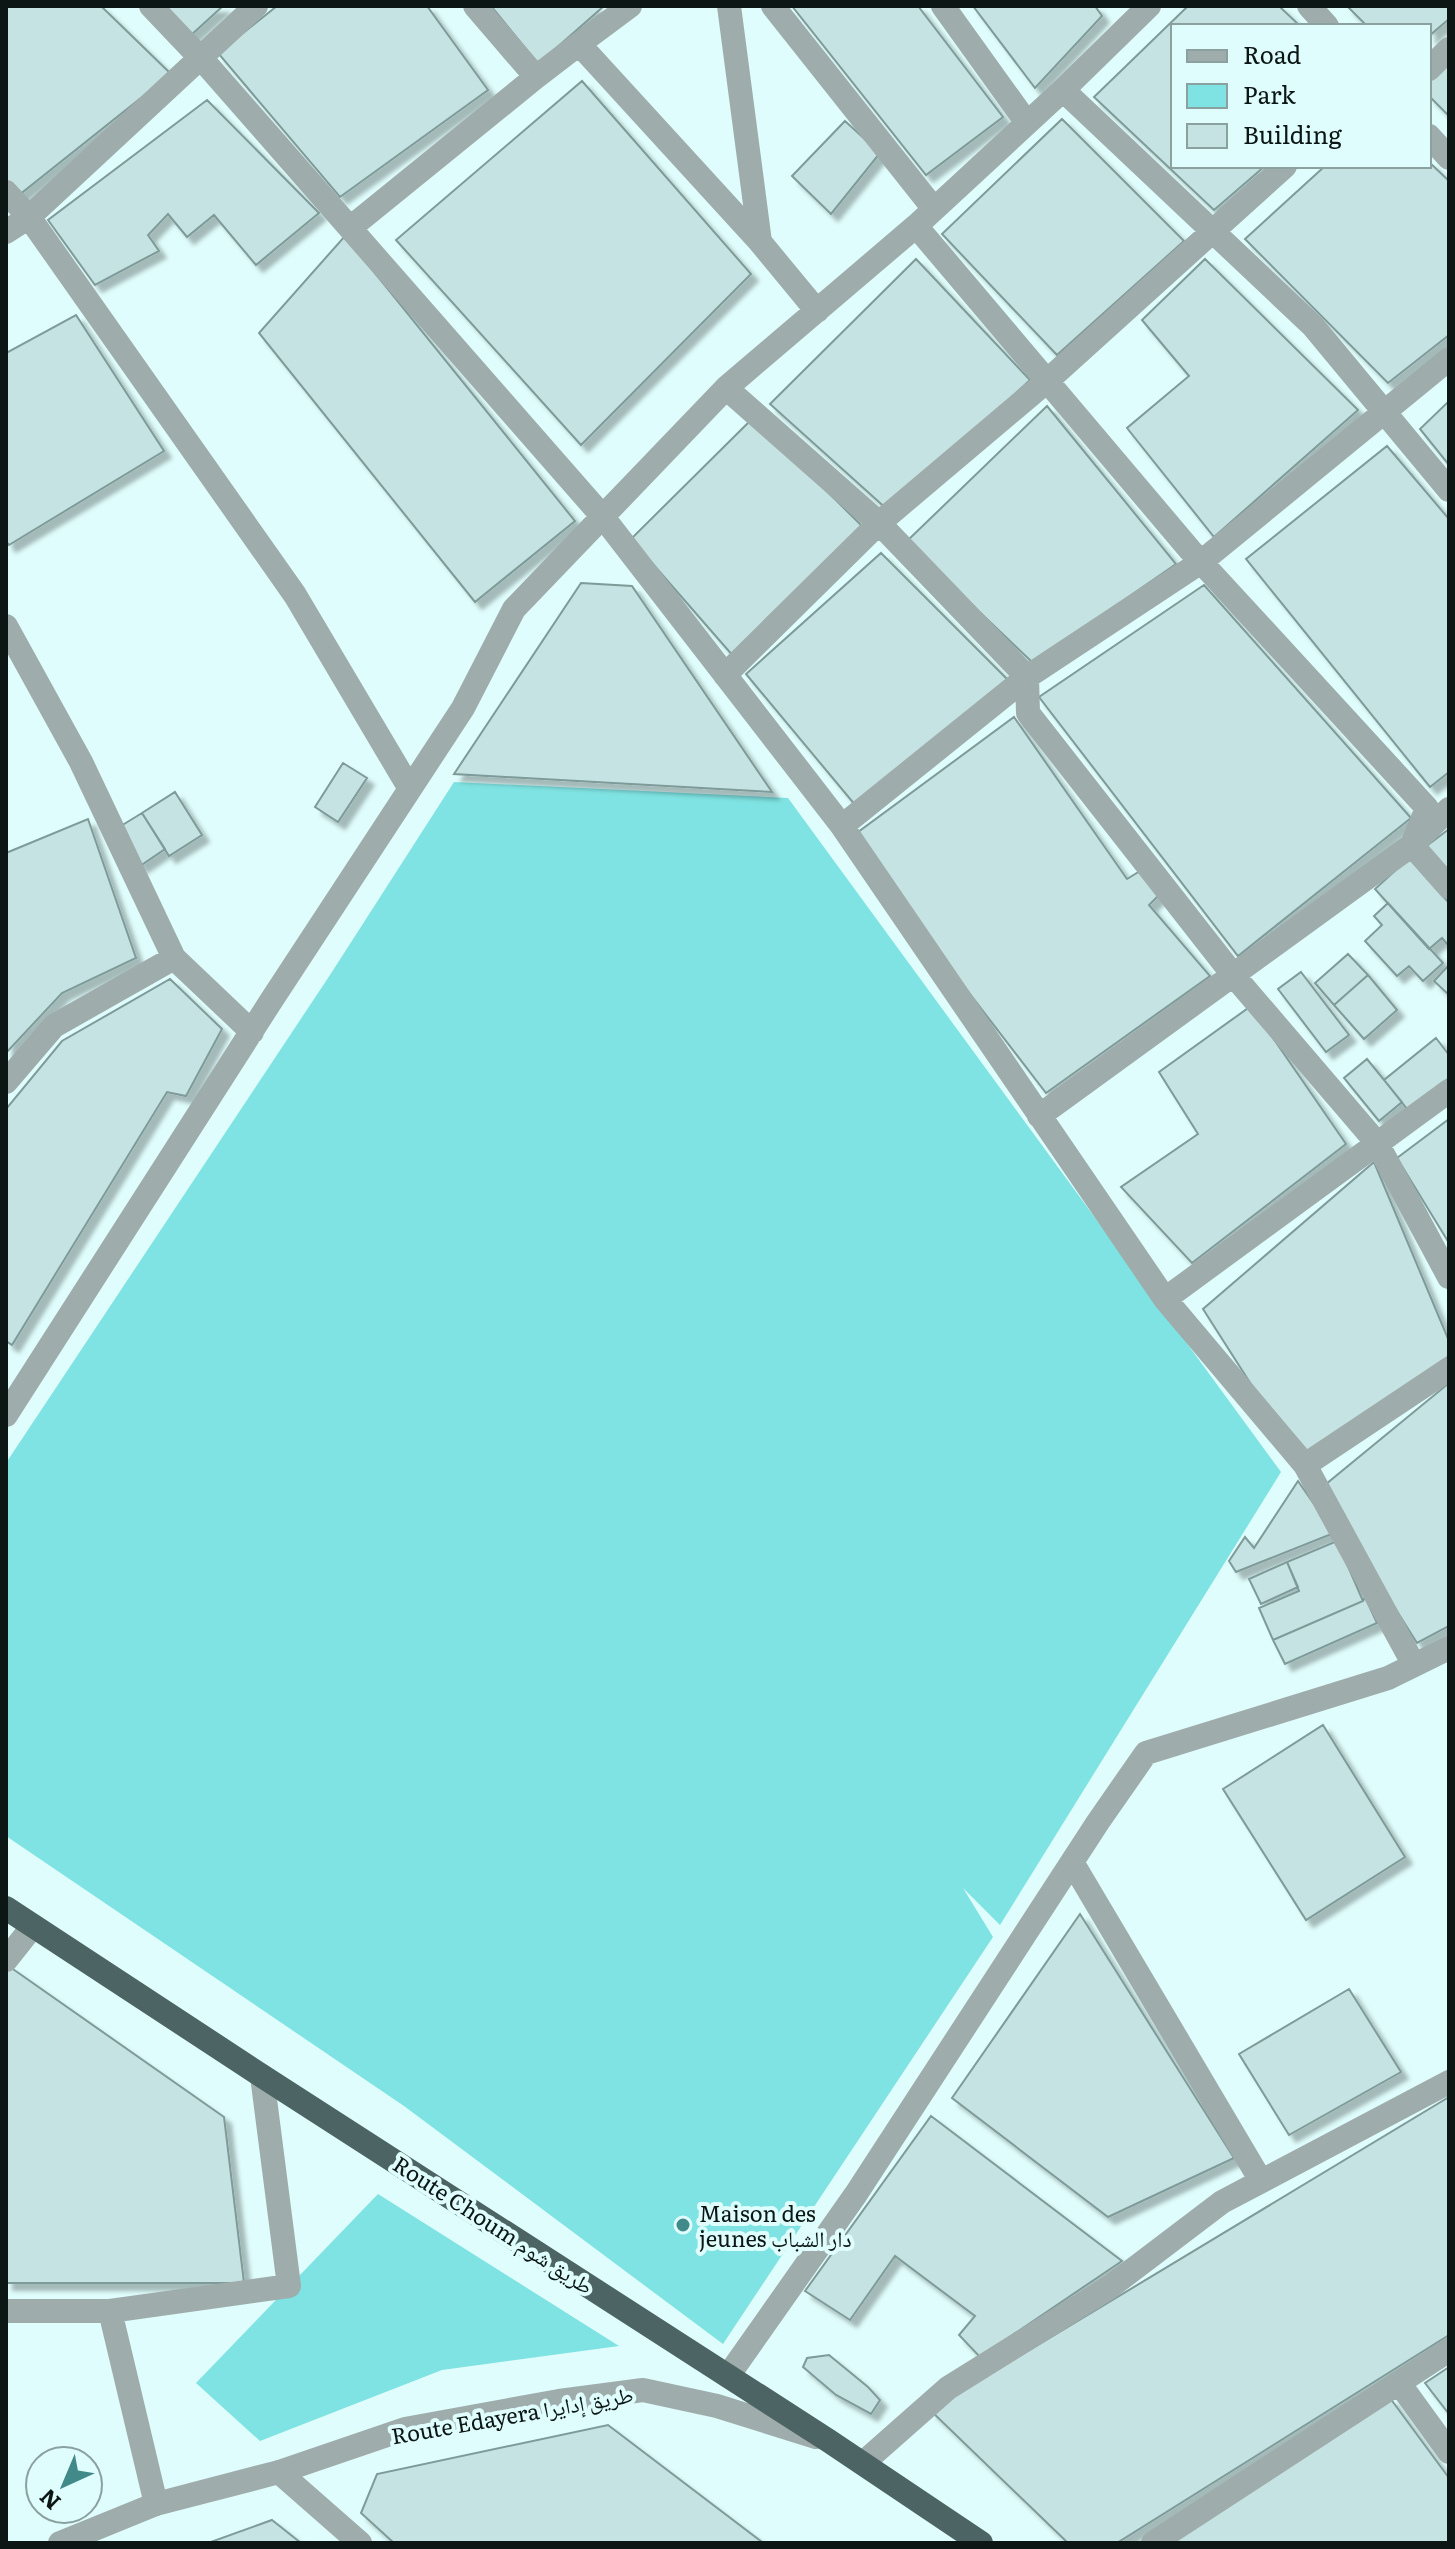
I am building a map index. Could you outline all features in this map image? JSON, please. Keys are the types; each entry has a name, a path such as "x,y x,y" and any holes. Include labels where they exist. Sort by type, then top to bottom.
{"highway":[{"name":"Route Choum طريق شوم","path":"6,1908 863,2463 981,2543"}],"street":[{"path":"151,6 200,57 603,517 842,826 1165,1299 1305,1465 1414,1665"},
{"path":"6,232 29,217 256,6"},
{"path":"475,6 536,77"},
{"path":"350,228 536,77 630,6"},
{"path":"729,6 760,242"},
{"path":"773,6 934,209"},
{"path":"943,6 1027,123"},
{"path":"6,1415 463,708 514,609 726,388 916,226 1149,6"},
{"path":"1309,6 1325,24"},
{"path":"579,44 760,242 817,311"},
{"path":"1431,67 1449,49"},
{"path":"1063,90 1313,326 1449,490"},
{"path":"1431,138 1449,158"},
{"path":"725,675 879,523 1047,381 1283,168"},
{"path":"6,192 29,217 295,595 410,789"},
{"path":"916,226 1201,562 1427,808 1412,845"},
{"path":"842,826 1027,677 1201,562 1449,359"},
{"path":"726,388 879,523 1027,677 1028,713 1234,976 1377,1143 1449,1277"},
{"path":"6,626 81,762 174,958 252,1032"},
{"path":"1039,1116 1412,845 1449,809"},
{"path":"1412,845 1449,887"},
{"path":"6,1082 54,1026 174,958"},
{"path":"1165,1299 1449,1091"},
{"path":"1305,1465 1449,1369"},
{"path":"728,2376 856,2194 1146,1753 1388,1678 1449,1648"},
{"path":"1072,1862 1261,2181"},
{"path":"6,1960 33,1926"},
{"path":"6,2311 110,2311 289,2286 262,2076"},
{"path":"863,2463 948,2388 1110,2287 1222,2202 1449,2082"},
{"path":"110,2311 156,2504"},
{"path":"1153,2543 1449,2350"},
{"path":"1399,2383 1449,2452"},
{"name":"Route Edayera طريق إدايرا","path":"60,2543 156,2504 279,2472 405,2429 559,2401 643,2390 717,2406 829,2441"},
{"path":"279,2472 360,2543"}],"green space":[{"path":"454,782 788,798 1281,1472 1000,1925 963,1888 993,1937 723,2344 404,2106 6,1836 6,1463 330,975"},
{"path":"378,2194 619,2346 442,2370 260,2441 196,2383"}],"building":[{"path":"6,6 101,6 171,74 19,195 6,180"},
{"path":"162,6 223,6 190,36"},
{"path":"277,6 427,6 488,90 340,197 218,53"},
{"path":"491,6 604,6 538,64"},
{"path":"792,6 918,6 1003,117 926,175"},
{"path":"973,6 1095,6 1102,16 1035,88"},
{"path":"1188,6 1279,6 1298,24 1171,24 1171,168 1263,168 1214,210 1094,97"},
{"path":"1347,6 1449,6 1449,19 1431,34 1431,24 1365,24"},
{"path":"1449,58 1449,116 1431,98 1431,75"},
{"path":"582,81 751,274 581,445 396,240"},
{"path":"207,100 319,213 256,265 214,215 187,237 168,214 148,235 159,251 95,285 48,220"},
{"path":"1062,119 1184,241 1057,355 942,234"},
{"path":"845,121 880,153 831,214 792,176"},
{"path":"1431,164 1449,181 1449,335 1388,383 1245,239 1323,168 1431,168"},
{"path":"345,236 575,521 475,602 259,333"},
{"path":"916,259 1030,380 889,511 770,404"},
{"path":"1205,259 1358,410 1214,537 1127,428 1189,376 1142,320"},
{"path":"76,315 164,451 9,545 6,541 6,353"},
{"path":"1449,401 1449,465 1420,429"},
{"path":"1047,406 1176,564 1033,663 906,542"},
{"path":"753,418 866,530 734,657 631,539"},
{"path":"1387,446 1449,519 1449,772 1430,787 1246,559"},
{"path":"881,553 1012,684 856,806 746,674"},
{"path":"581,583 632,586 772,792 454,774"},
{"path":"1204,585 1411,818 1238,956 1039,697"},
{"path":"1014,717 1127,879 1140,871 1160,894 1149,905 1210,976 1046,1093 850,838"},
{"path":"343,763 367,778 338,822 315,807"},
{"path":"175,792 202,835 169,856 142,813"},
{"path":"142,813 165,849 140,866 116,829"},
{"path":"88,819 136,958 62,993 6,1053 6,853"},
{"path":"1449,829 1449,874 1424,848"},
{"path":"1409,858 1449,903 1449,946 1442,938 1429,949 1375,889"},
{"path":"1388,903 1443,963 1423,981 1409,966 1397,976 1365,941 1382,925 1374,916"},
{"path":"1348,954 1368,975 1334,1005 1315,983"},
{"path":"1449,965 1449,995 1434,981"},
{"path":"1301,972 1349,1035 1326,1052 1278,989"},
{"path":"1368,975 1397,1010 1364,1039 1334,1005"},
{"path":"170,979 222,1029 186,1096 167,1092 12,1345 6,1341 6,1109 62,1041"},
{"path":"1251,1006 1346,1144 1192,1263 1121,1187 1198,1134 1159,1072"},
{"path":"1436,1038 1449,1055 1449,1078 1408,1110 1384,1080"},
{"path":"1367,1059 1402,1102 1379,1121 1344,1078"},
{"path":"1449,1119 1449,1243 1397,1158"},
{"path":"1374,1162 1449,1341 1449,1356 1300,1461 1203,1309"},
{"path":"1449,1383 1449,1626 1417,1643 1320,1489"},
{"path":"1298,1481 1334,1533 1236,1572 1229,1561 1245,1537 1254,1548"},
{"path":"1337,1541 1363,1601 1273,1640 1259,1608 1299,1591 1287,1562"},
{"path":"1287,1562 1298,1587 1261,1604 1249,1579"},
{"path":"1365,1597 1377,1623 1285,1664 1273,1640 1363,1601"},
{"path":"1323,1725 1405,1857 1306,1920 1223,1789"},
{"path":"1080,1914 1234,2158 1108,2217 952,2098"},
{"path":"10,1967 224,2117 244,2283 6,2283 6,1972"},
{"path":"1349,1989 1401,2072 1289,2135 1239,2054"},
{"path":"1449,2097 1449,2335 1117,2543 1068,2543 930,2410"},
{"path":"931,2116 1122,2261 980,2357 959,2335 975,2316 895,2256 850,2320 805,2291"},
{"path":"829,2355 880,2400 871,2414 836,2395 803,2367 807,2358"},
{"path":"1449,2367 1449,2414 1425,2383"},
{"path":"1390,2398 1449,2478 1449,2543 1171,2543"},
{"path":"608,2425 762,2542 394,2543 361,2513 377,2474"},
{"path":"272,2520 301,2543 208,2543"}],"place":[{"name":"Maison des jeunes دار الشباب","path":"683,2225"}]}
